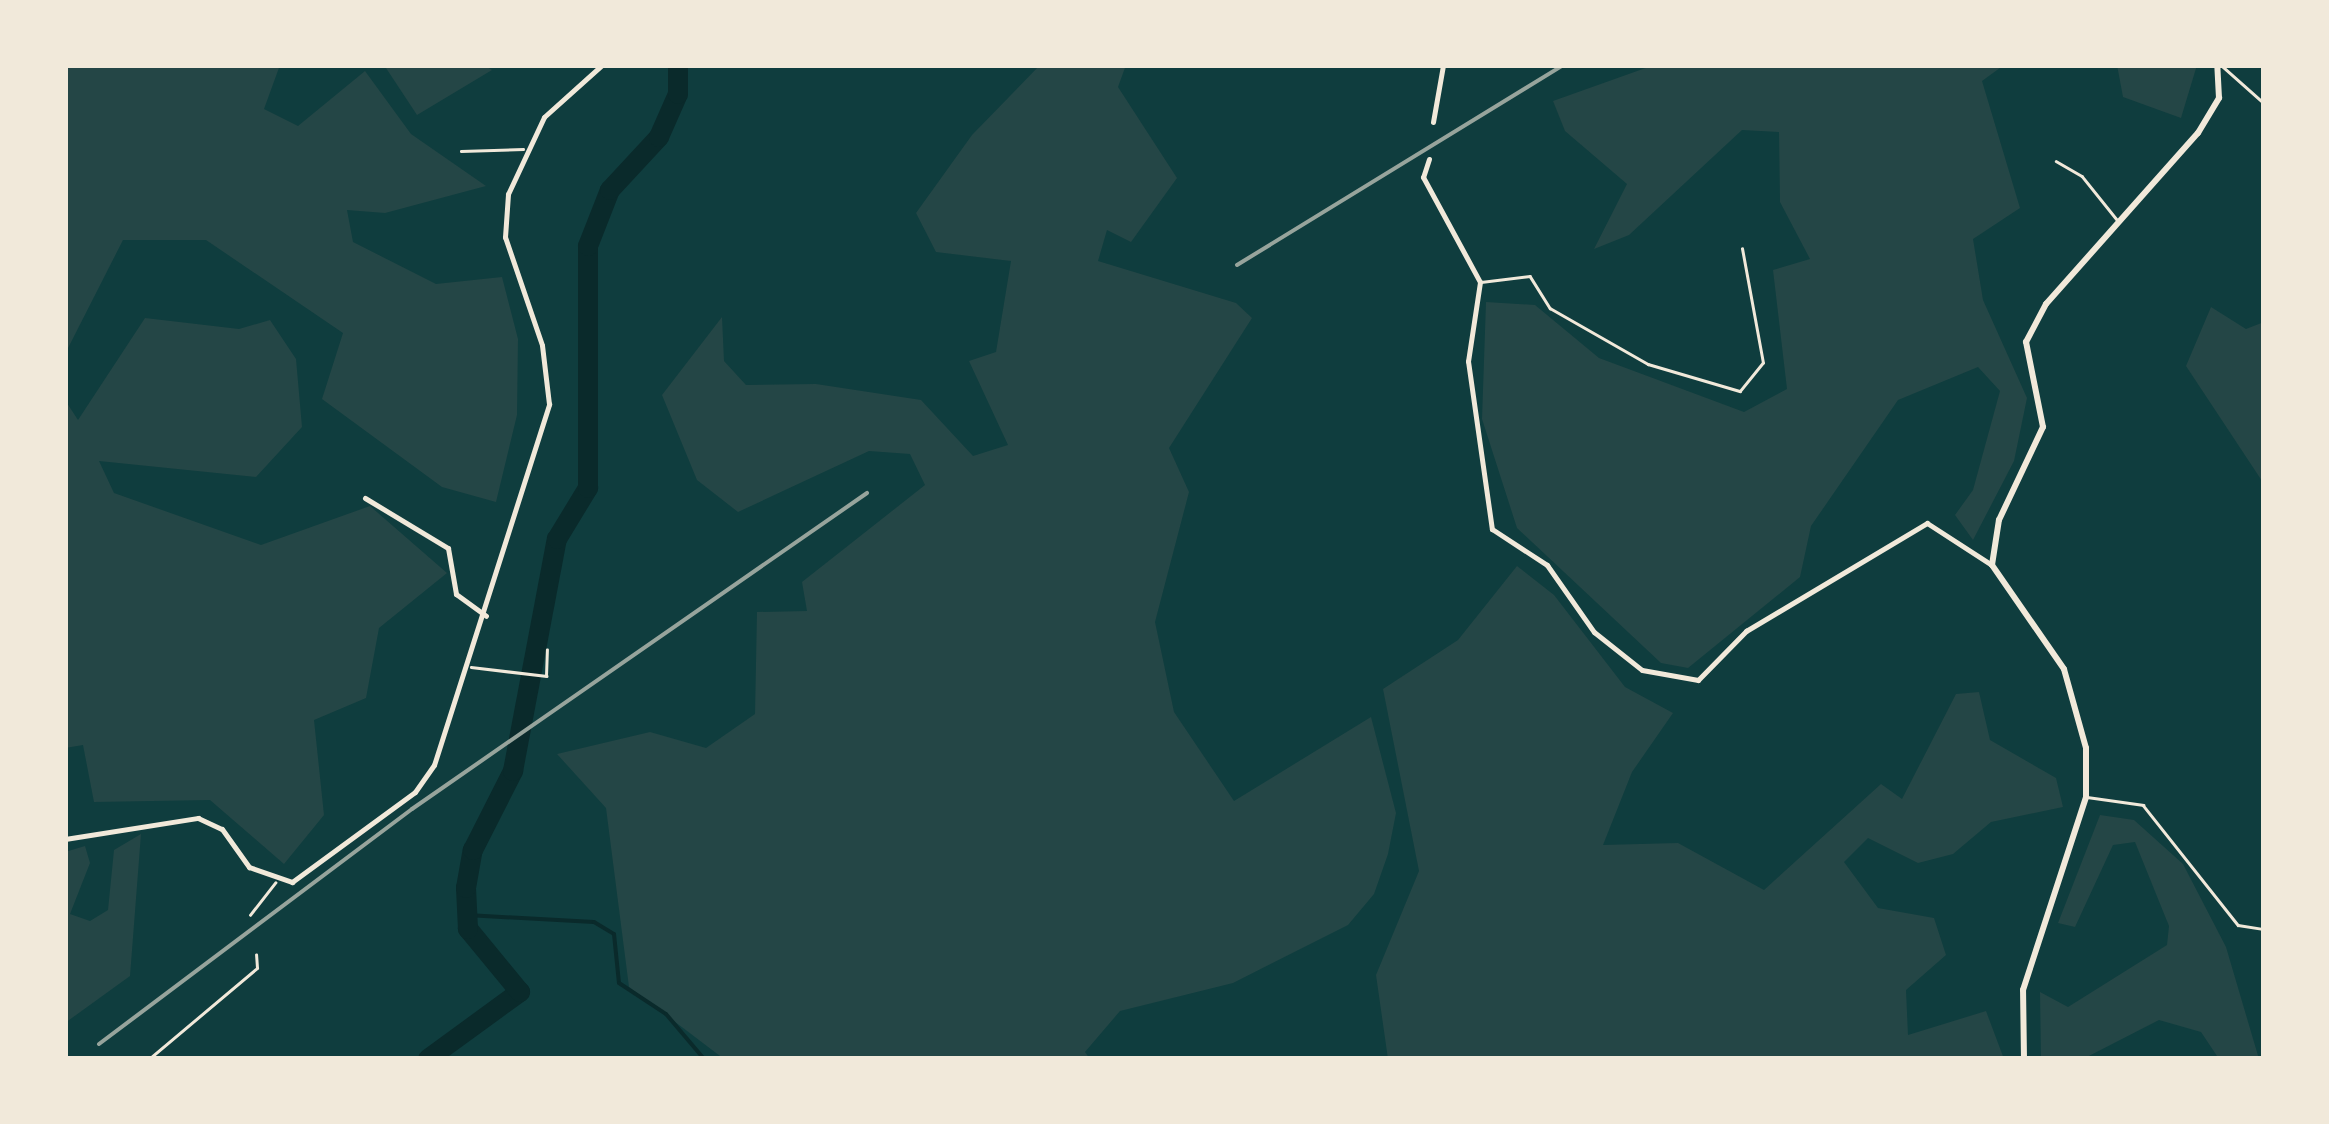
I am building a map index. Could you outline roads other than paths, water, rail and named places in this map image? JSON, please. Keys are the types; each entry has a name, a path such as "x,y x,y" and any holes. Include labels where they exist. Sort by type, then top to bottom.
{"street":[{"path":"65,839 198,818 222,829 248,868 275,883 292,882 415,792 471,668 548,404 542,345 504,237 522,148 554,104 602,65"},
{"path":"1433,122 1443,65"},
{"path":"1992,566 1999,520 2043,427 2026,342 2032,322 2198,134 2219,98 2219,65"},
{"path":"1429,159 1423,177 1480,282 1468,361 1492,529 1548,565 1594,632 1642,670 1698,680 1746,631 1926,523 1992,566 2064,669 2086,748 2086,796 2022,990 2024,1059"},
{"path":"365,498 448,548 456,594 487,617"}],"lane":[{"path":"2219,65 2264,104"},
{"path":"460,151 522,148"},
{"path":"2056,161 2082,176 2119,222"},
{"path":"1480,282 1530,276 1550,308 1648,364 1740,391 1764,363 1742,249"},
{"path":"471,668 546,676 547,650"},
{"path":"2086,796 2143,805 2238,925 2264,929"},
{"path":"250,915 275,883"},
{"path":"149,1059 257,968 256,955"}],"waterway":[{"path":"428,1059 520,992 468,929 466,888 473,850 513,771 557,539 588,488 588,246 610,190 659,137 678,94 678,65"},
{"path":"467,915 594,922 614,934 619,983 666,1014 704,1059"}],"railway":[{"path":"1237,265 1564,65"},
{"path":"99,1044 412,809 867,493"}]}
